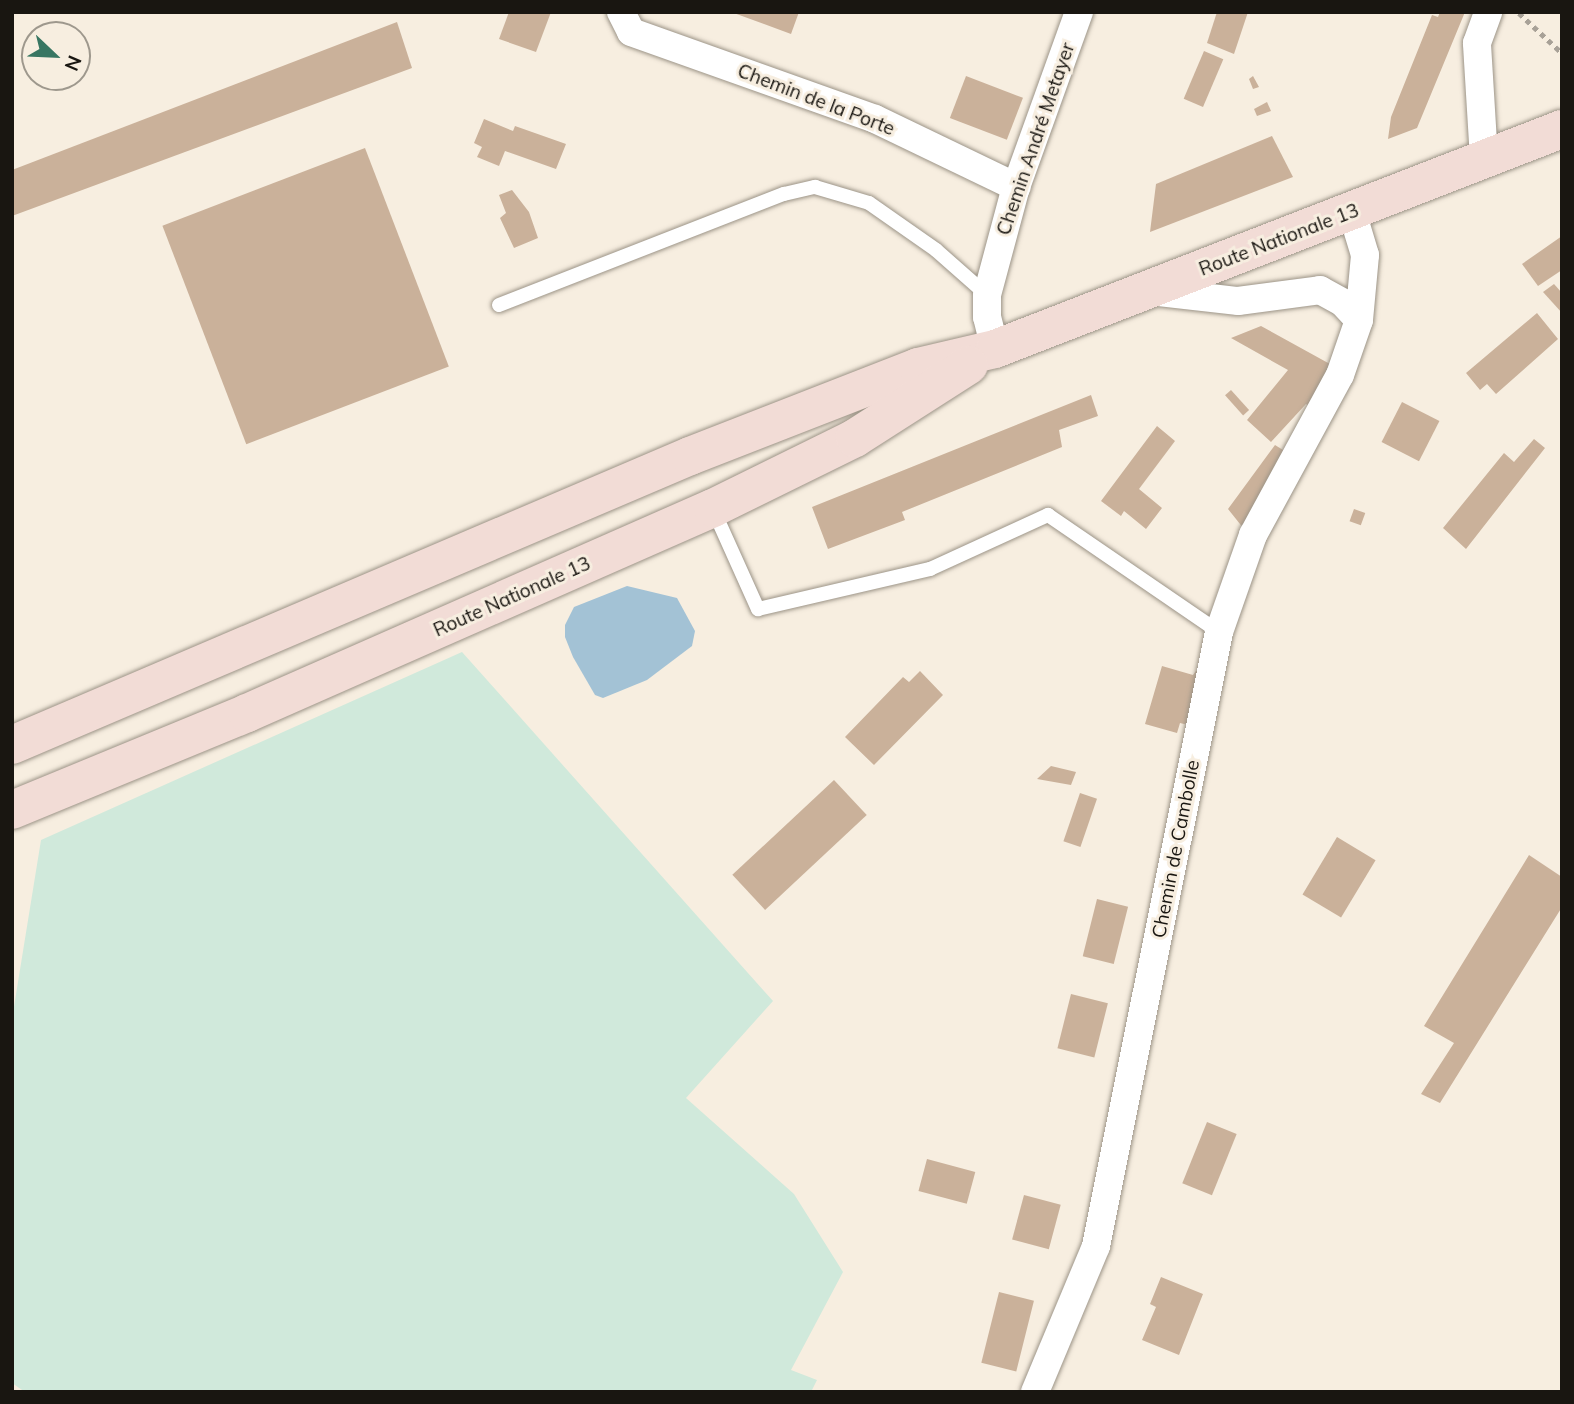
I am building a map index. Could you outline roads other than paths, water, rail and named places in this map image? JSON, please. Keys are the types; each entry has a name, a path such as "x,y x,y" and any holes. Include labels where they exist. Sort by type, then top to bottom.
{"main road":[{"name":"Route Nationale 13","path":"12,745 690,456 918,367 995,349 1562,129"},
{"name":"Route Nationale 13","path":"12,810 247,713 713,508 855,438 995,349"}],"street":[{"name":"Chemin de la Porte","path":"621,12 631,32 874,119 1016,187"},
{"name":"Chemin André Metayer","path":"995,349 987,317 987,295 1016,187 1079,12"},
{"path":"1484,159 1477,43 1488,12"},
{"name":"Chemin de Cambolle","path":"1035,1392 1096,1246 1219,632 1252,535 1340,375 1359,320 1365,255 1352,212"},
{"path":"1147,290 1238,301 1320,290 1343,303 1359,320"}],"lane":[{"path":"499,305 784,194 815,187 869,203 936,250 987,295"},
{"path":"713,508 758,609 929,569 1048,514 1219,632"}],"water":[{"path":"627,586 677,598 695,631 692,646 647,680 603,698 595,695 573,657 565,637 565,625 574,607"}]}
